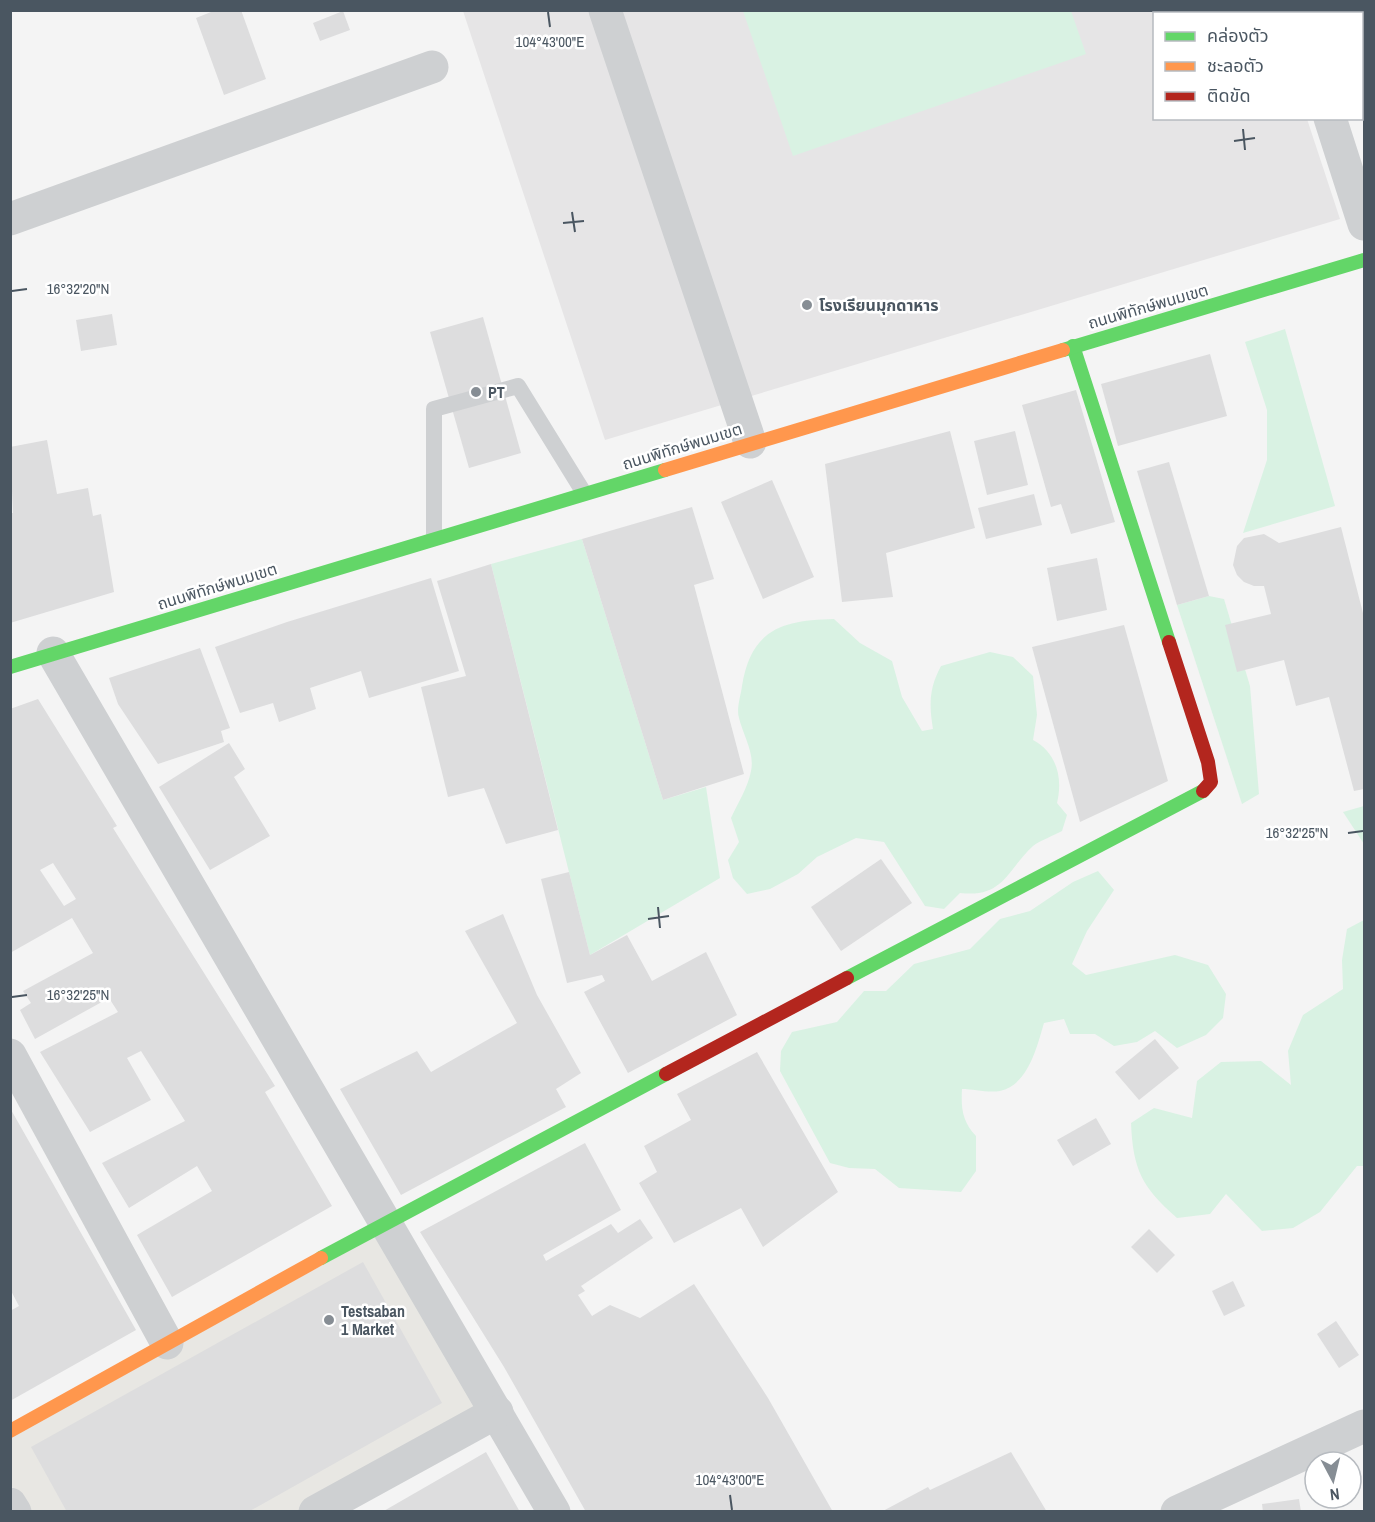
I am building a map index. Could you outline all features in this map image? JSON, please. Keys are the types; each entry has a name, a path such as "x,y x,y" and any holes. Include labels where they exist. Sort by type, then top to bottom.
{"street":[{"path":"605,10 750,442"},
{"path":"10,219 432,67"},
{"path":"1331,120 1365,224"},
{"name":"ถนนพิทักษ์พนมเขต","path":"10,667 750,442 1365,260"},
{"path":"10,1431 386,1221 1194,797 1211,783 1208,762 1073,346"},
{"path":"53,653 554,1512"},
{"path":"10,1055 167,1343"},
{"path":"315,1512 497,1412"},
{"path":"1177,1512 1365,1426"},
{"path":"10,1504 15,1512"}],"lane":[{"path":"434,538 434,409 518,386 584,493"}],"shaded area":[{"name":"โรงเรียนมุกดาหาร","path":"463,11 1271,11 1153,12 1153,120 1307,120 1340,219 605,440"},
{"name":"Testsaban 1 Market","path":"384,1231 487,1409 298,1511 27,1511 11,1485 10,1438"}],"green space":[{"path":"743,11 1071,11 1086,54 793,156"},
{"path":"1364,11 1364,126 1363,12 1328,12"},
{"path":"1285,329 1335,506 1243,533 1267,460 1267,410 1245,342"},
{"path":"582,539 663,800 706,787 720,878 590,955 491,564"},
{"path":"1209,596 1224,599 1250,686 1259,794 1242,804 1177,605"},
{"path":"834,619 860,643 892,661 902,697 922,731 933,729 931,697 941,666 990,652 1013,657 1033,676 1037,715 1033,740 1041,745 1053,759 1059,784 1057,803 1067,815 1062,831 1033,846 995,887 975,893 960,893 944,909 925,906 884,842 856,838 817,857 798,874 770,889 747,894 733,878 728,860 739,842 731,818 748,783 752,764 738,714 746,667 753,652 772,631 799,622"},
{"path":"1364,806 1364,844 1343,812"},
{"path":"1098,871 1114,890 1087,931 1072,964 1086,975 1175,955 1208,965 1226,994 1223,1018 1206,1035 1177,1048 1155,1031 1137,1042 1114,1046 1095,1034 1070,1034 1064,1019 1044,1023 1030,1064 1018,1081 1000,1091 962,1089 963,1114 976,1136 976,1171 961,1192 899,1188 875,1169 849,1168 830,1163 780,1071 781,1051 792,1032 837,1022 864,991 886,991 914,964 970,949 1000,919 1030,911 1073,882"},
{"path":"1364,920 1364,1166 1357,1166 1320,1212 1293,1228 1262,1231 1226,1194 1210,1214 1177,1218 1155,1197 1137,1166 1131,1123 1154,1108 1192,1118 1197,1081 1221,1062 1261,1061 1291,1085 1288,1051 1303,1015 1343,989 1342,960 1347,929"}],"building":[{"path":"216,10 241,10 266,79 224,95 196,18"},
{"path":"343,11 350,30 320,41 313,23"},
{"path":"112,314 117,345 81,351 76,320"},
{"name":"PT","path":"483,317 521,453 469,468 430,332"},
{"path":"1210,354 1227,416 1118,446 1101,384"},
{"path":"1076,390 1115,522 1071,534 1061,504 1051,507 1022,405"},
{"path":"950,431 975,528 886,553 893,597 842,602 825,464"},
{"path":"1015,431 1028,485 987,495 974,441"},
{"path":"47,440 57,494 88,488 93,516 101,514 114,592 10,623 10,513 13,513 10,447"},
{"path":"1169,462 1209,596 1177,605 1137,471"},
{"path":"772,480 814,577 763,599 721,502"},
{"path":"1034,494 1042,525 986,539 978,508"},
{"path":"692,507 714,579 694,585 744,774 663,800 582,539"},
{"path":"1341,527 1364,617 1364,789 1354,791 1329,697 1296,706 1284,660 1237,672 1225,625 1271,614 1264,586 1254,586 1244,582 1237,575 1233,565 1237,546 1244,538 1264,534 1279,543"},
{"path":"1097,558 1107,610 1057,621 1047,568"},
{"path":"491,564 558,830 506,844 484,788 448,797 421,687 466,676 437,581"},
{"path":"431,578 459,671 369,698 361,671 310,688 316,709 279,722 273,703 240,713 215,647 287,622"},
{"path":"1124,625 1168,781 1080,822 1032,647"},
{"path":"200,648 230,728 221,731 224,742 158,764 118,704 109,678"},
{"path":"38,699 117,826 113,828 275,1086 265,1092 332,1206 172,1297 137,1235 212,1191 197,1166 129,1208 102,1163 185,1121 141,1051 127,1058 151,1100 90,1132 40,1052 118,1012 109,998 35,1039 20,1010 31,1003 23,991 93,953 72,918 10,953 10,709","holes":["53,863 76,899 64,906 40,870"]},
{"path":"229,743 245,769 234,777 270,836 210,870 159,787"},
{"path":"881,859 912,903 841,951 811,907"},
{"path":"569,872 590,955 627,935 652,981 706,952 737,1015 628,1073 584,992 605,981 602,975 567,983 541,879"},
{"path":"503,914 537,995 581,1073 556,1089 566,1107 401,1195 340,1089 417,1051 431,1072 517,1023 465,931"},
{"path":"1155,1039 1179,1068 1139,1100 1115,1072"},
{"path":"757,1052 838,1192 763,1247 741,1208 674,1243 639,1183 657,1172 644,1146 691,1120 677,1094"},
{"path":"10,1108 136,1330 10,1401 10,1311 19,1306 10,1289"},
{"path":"1096,1118 1111,1144 1073,1166 1057,1140"},
{"path":"585,1143 621,1210 543,1255 546,1261 611,1224 618,1233 640,1219 653,1238 581,1286 585,1291 578,1295 592,1316 610,1305 640,1318 694,1284 768,1398 833,1512 586,1512 504,1367 420,1232"},
{"path":"1149,1229 1175,1255 1157,1273 1131,1247"},
{"name":"Testsaban 1 Market","path":"363,1262 442,1403 248,1512 67,1512 31,1447"},
{"path":"1233,1281 1245,1306 1224,1316 1212,1291"},
{"path":"1336,1321 1359,1355 1339,1368 1317,1334"},
{"path":"486,1452 520,1512 382,1512 448,1474"},
{"path":"1011,1452 1047,1512 881,1512 928,1487 930,1490"},
{"path":"1299,1499 1301,1512 1263,1512 1262,1504"}],"traffic: fast":[{"path":"1063,350 1364,260"},
{"path":"1073,346 1169,642"},
{"path":"10,667 665,470"},
{"path":"847,978 1203,791"},
{"path":"321,1258 666,1074"}],"traffic: slow":[{"path":"665,470 1063,350"},
{"path":"10,1431 321,1258"}],"traffic: jam":[{"path":"1169,642 1208,762 1211,782 1203,791"},
{"path":"666,1074 847,978"}],"place":[{"name":"โรงเรียนมุกดาหาร","path":"807,305"},
{"name":"PT","path":"476,392"},
{"name":"Testsaban 1 Market","path":"329,1320"}]}
